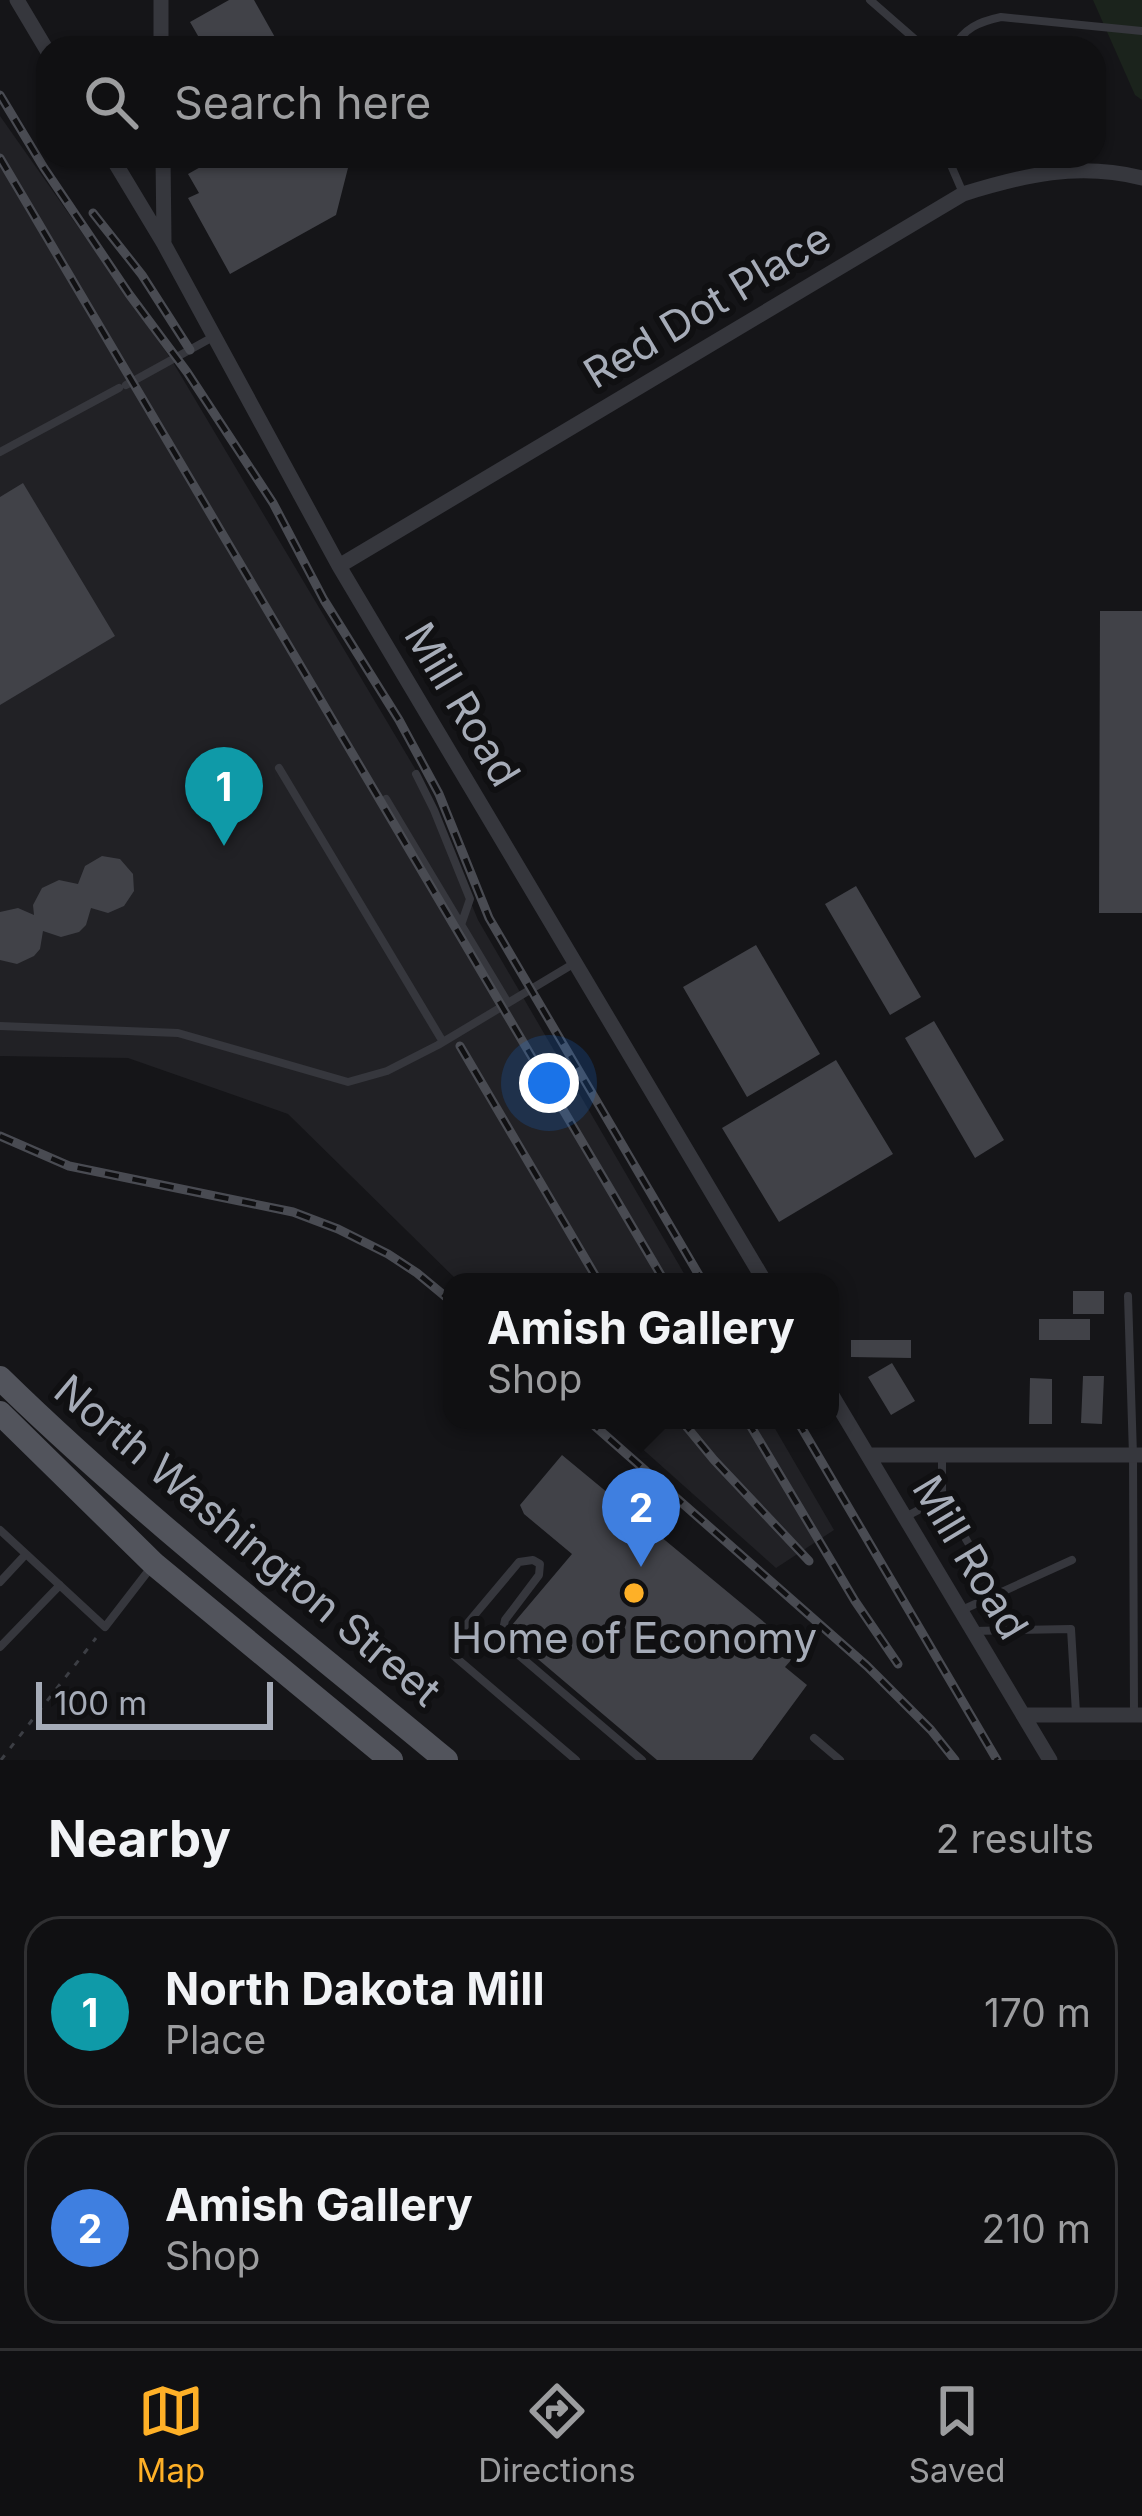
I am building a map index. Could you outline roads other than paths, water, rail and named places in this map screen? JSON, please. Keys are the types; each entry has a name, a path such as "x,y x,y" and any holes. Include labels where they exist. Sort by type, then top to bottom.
{"main road":[{"name":"North Washington Street","path":"0,1378 141,1507 446,1760"},
{"name":"North Washington Street","path":"0,1413 154,1564 390,1759"},
{"path":"280,1669 303,1641"},
{"path":"390,1759 411,1730"}],"street":[{"path":"17,0 38,36"},
{"path":"161,0 161,36"},
{"name":"Mill Road","path":"118,168 340,566 760,1273"},
{"path":"163,168 164,244"},
{"name":"Red Dot Place","path":"340,566 963,194 1055,170 1137,177"},
{"name":"Mill Road","path":"839,1407 1049,1760"},
{"path":"868,1456 1138,1455"},
{"path":"1023,1715 1138,1715"}],"lane":[{"path":"870,0 912,36"},
{"path":"961,36 979,22 1001,17 1142,31"},
{"path":"951,168 963,194"},
{"path":"0,452 214,337"},
{"path":"279,768 443,1042"},
{"path":"416,775 470,899 461,925"},
{"path":"386,799 508,1004"},
{"path":"0,1027 178,1033 348,1082 387,1071 443,1042 575,963"},
{"path":"1128,1296 1138,1455 1138,1715"},
{"path":"942,1455 942,1498 998,1594"},
{"path":"905,1517 942,1498"},
{"path":"0,1530 105,1627 154,1564"},
{"path":"0,1582 26,1554"},
{"path":"576,1760 454,1656 456,1637 519,1562 533,1560 539,1564 539,1575 505,1620 501,1640 642,1760"},
{"path":"961,1611 1072,1560"},
{"path":"0,1647 60,1585"},
{"path":"973,1631 1071,1629 1076,1715"},
{"path":"814,1738 840,1760"}],"railway":[{"path":"0,95 36,155"},
{"path":"0,158 660,1273"},
{"path":"44,168 273,503 324,600 439,794 489,918 698,1273"},
{"path":"93,213 142,275 190,350"},
{"path":"460,1046 594,1273"},
{"path":"0,1136 69,1166 293,1212 388,1254 443,1295"},
{"path":"598,1429 867,1666 955,1760"},
{"path":"688,1429 809,1561"},
{"path":"752,1429 898,1664"},
{"path":"802,1429 997,1760"}],"place":[{"name":"North Dakota Mill","path":"224,846"},
{"name":"Amish Gallery","path":"641,1567"},
{"name":"Home of Economy","path":"634,1593"}]}
